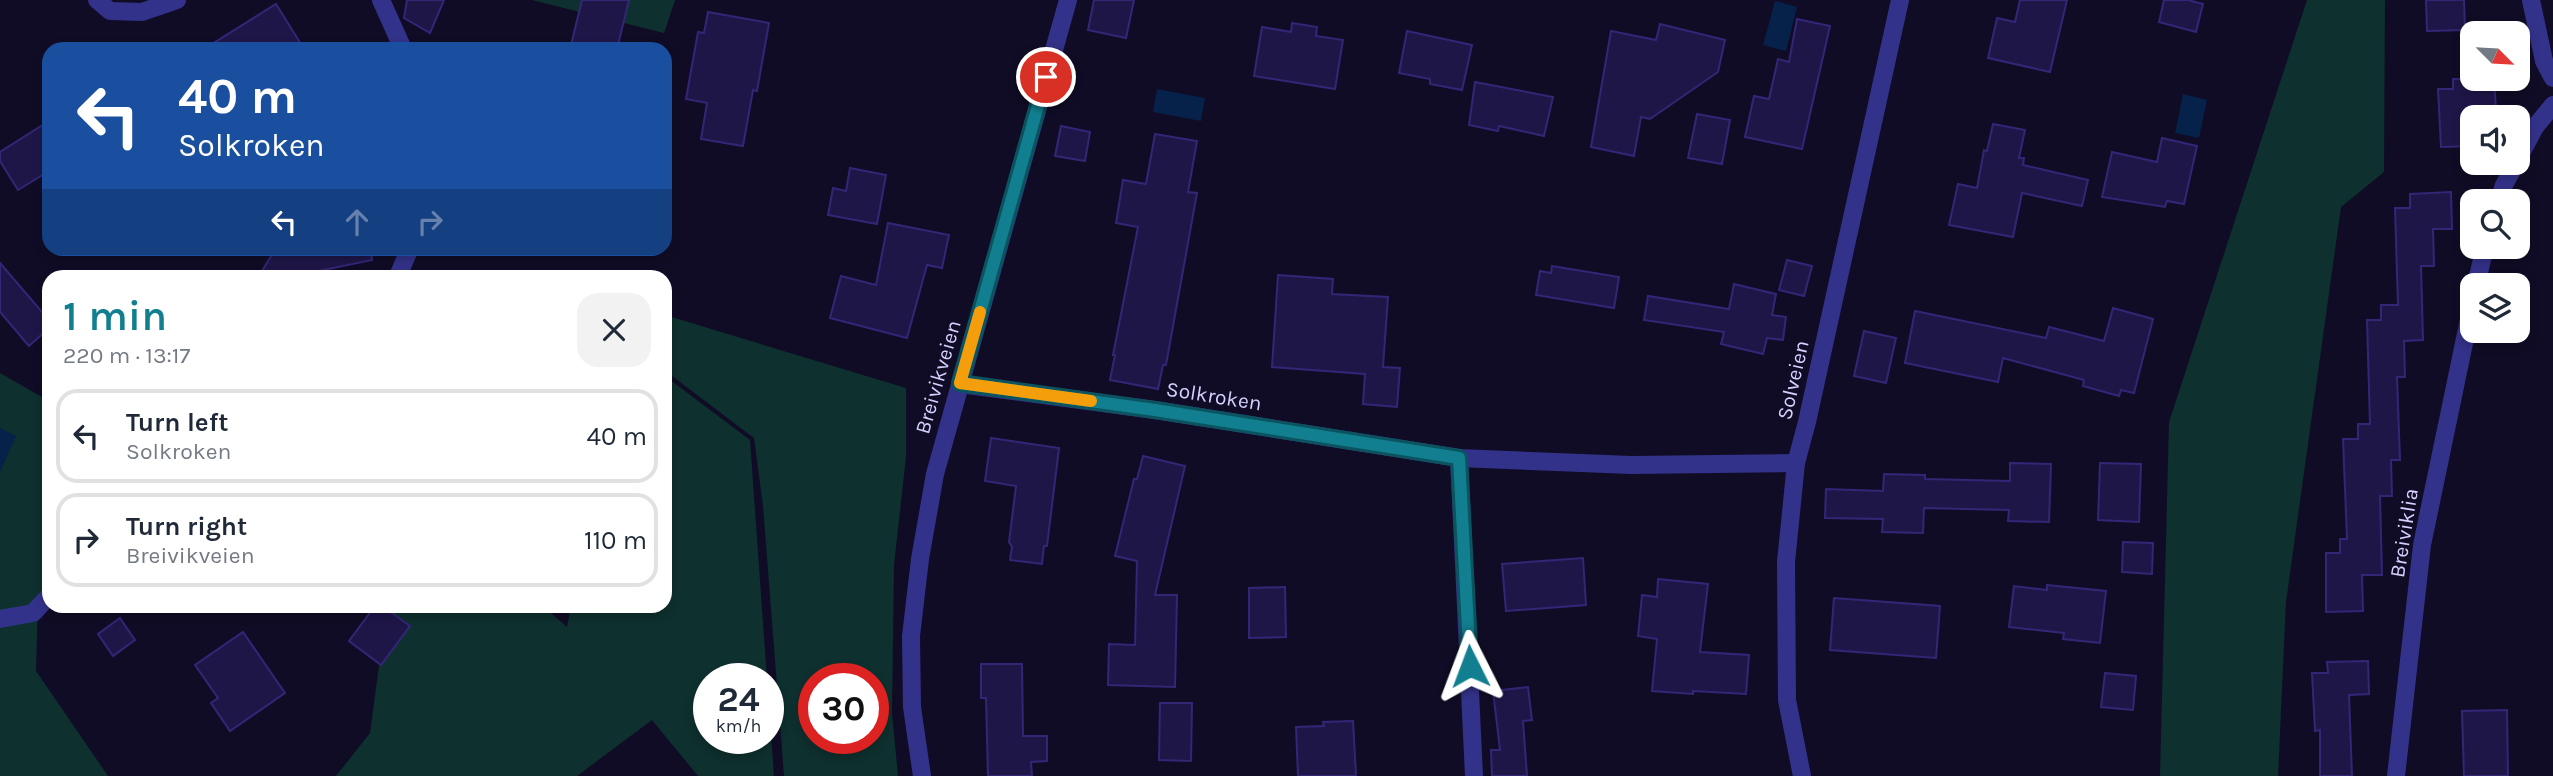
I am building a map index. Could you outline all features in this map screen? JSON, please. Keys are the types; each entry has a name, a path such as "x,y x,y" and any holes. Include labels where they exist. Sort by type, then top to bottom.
{"street":[{"path":"97,0 110,11 142,12 177,0"},
{"path":"381,0 400,42"},
{"name":"Breivikveien","path":"922,776 912,707 911,636 920,559 935,474 1068,0"},
{"name":"Solveien","path":"1802,776 1787,700 1786,562 1796,463 1900,0"},
{"path":"2531,0 2543,61 2553,78"},
{"path":"2530,136 2553,105"},
{"name":"Breiviklia","path":"2396,776 2422,545 2464,343"},
{"name":"Solkroken","path":"960,383 1155,410 1459,458 1631,465 1796,463"},
{"path":"1459,458 1474,776"},
{"path":"0,620 33,614 42,604"}],"green space":[{"path":"532,0 675,0 664,33"},
{"path":"2307,0 2385,0 2384,172 2341,207 2286,602 2278,776 2160,776 2169,422"},
{"path":"672,317 906,388 906,457 894,565 892,713 898,776 784,776 784,663 775,663 763,506 754,438 672,376"},
{"path":"0,373 42,397 42,595 38,598 36,671 108,776 0,776"},
{"path":"672,381 750,440 766,663 693,663 693,754 772,754 774,776 698,776 652,720 577,776 336,776 370,733 386,613 551,613 567,627 570,613 672,613"}],"water":[{"path":"1775,1 1797,7 1786,51 1763,45"},
{"path":"1157,89 1205,98 1201,121 1153,112"},
{"path":"2183,94 2207,100 2199,138 2175,133"},
{"path":"0,428 16,436 0,472"}],"building":[{"path":"407,0 444,0 430,33 404,18"},
{"path":"582,0 629,0 619,42 572,42"},
{"path":"1094,0 1134,0 1126,38 1088,30"},
{"path":"2020,0 2067,0 2050,72 1988,58 1997,18 2015,22"},
{"path":"2164,0 2188,0 2203,4 2196,32 2159,22"},
{"path":"2426,0 2464,0 2465,21 2460,21 2460,30 2427,31"},
{"path":"276,4 300,42 215,42"},
{"path":"708,12 769,23 757,91 753,90 743,146 701,139 707,103 686,99 698,32 704,33"},
{"path":"1797,19 1830,26 1802,149 1745,137 1754,96 1769,99 1778,59 1789,62"},
{"path":"1292,23 1317,27 1316,36 1343,40 1335,89 1254,76 1262,27 1291,32"},
{"path":"1660,24 1725,40 1718,72 1650,119 1641,117 1634,156 1591,147 1611,31 1656,40"},
{"path":"1407,31 1472,45 1462,90 1430,84 1430,79 1399,73"},
{"path":"2453,79 2460,79 2460,91 2495,91 2496,105 2460,105 2460,146 2441,147 2438,89 2453,89"},
{"path":"1475,82 1553,97 1544,136 1499,126 1498,131 1469,125"},
{"path":"1697,114 1730,120 1722,164 1688,158"},
{"path":"1993,124 2025,130 2019,158 2024,158 2023,165 2088,180 2082,206 2022,193 2013,237 1949,225 1958,184 1977,188 1984,150 1987,151"},
{"path":"42,125 42,175 18,190 0,161 0,152"},
{"path":"1061,126 1090,132 1085,161 1055,156"},
{"path":"1155,134 1197,141 1188,192 1197,193 1166,365 1163,365 1158,389 1110,380 1138,227 1116,223 1123,180 1146,184"},
{"path":"2162,138 2197,146 2184,204 2167,201 2165,207 2102,197 2112,152 2157,162"},
{"path":"850,168 886,175 877,224 828,215 833,188 846,191"},
{"path":"2451,192 2452,229 2433,229 2434,266 2421,266 2423,340 2404,341 2405,377 2397,377 2400,460 2391,460 2392,496 2380,496 2382,575 2362,575 2363,611 2326,612 2326,553 2340,553 2340,539 2347,539 2343,439 2358,439 2358,424 2370,424 2367,320 2381,320 2381,305 2398,305 2395,208 2410,208 2410,194"},
{"path":"888,223 949,235 942,268 927,265 907,338 830,318 841,276 876,285"},
{"path":"271,256 372,256 372,260 324,270 263,270"},
{"path":"1787,260 1812,266 1804,296 1779,290"},
{"path":"0,263 42,312 42,334 29,346 0,312"},
{"path":"1552,266 1619,277 1614,308 1536,295 1540,271 1551,273"},
{"path":"1278,275 1333,279 1332,294 1388,297 1383,367 1400,368 1397,407 1363,404 1365,374 1272,367"},
{"path":"1734,284 1776,294 1772,315 1786,317 1783,340 1767,338 1763,354 1721,344 1724,332 1644,320 1648,296 1729,309"},
{"path":"2113,308 2153,319 2134,393 2121,390 2119,396 2083,386 2084,380 2003,358 1998,382 1905,363 1915,311 2046,338 2049,327 2104,341"},
{"path":"1864,331 1896,338 1886,383 1854,376"},
{"path":"991,438 1059,448 1047,546 1044,546 1042,564 1010,560 1012,547 1009,542 1016,486 985,481"},
{"path":"1143,456 1185,466 1155,595 1177,595 1175,687 1108,685 1109,644 1135,645 1137,561 1115,556 1134,479 1137,479"},
{"path":"2010,463 2051,464 2049,522 2008,521 2009,510 1924,508 1923,533 1882,532 1883,519 1825,518 1826,489 1883,491 1884,474 1925,475 1925,479 2010,481"},
{"path":"2100,463 2141,464 2139,522 2098,520"},
{"path":"2123,542 2153,543 2152,574 2122,572"},
{"path":"1583,558 1586,605 1506,611 1502,564"},
{"path":"1658,579 1708,584 1700,652 1749,655 1746,694 1652,691 1657,639 1638,636 1642,595 1657,597"},
{"path":"2047,585 2106,591 2100,643 2063,639 2064,633 2009,627 2014,586 2047,590"},
{"path":"1285,587 1286,637 1249,638 1249,588"},
{"path":"1834,598 1940,606 1936,658 1830,650"},
{"path":"370,613 392,613 410,626 381,665 349,641"},
{"path":"120,618 135,640 113,656 98,634"},
{"path":"243,632 285,693 230,731 211,703 218,698 195,665"},
{"path":"2368,661 2369,694 2349,695 2352,776 2320,776 2320,730 2315,731 2312,673 2328,673 2327,662"},
{"path":"981,664 1022,664 1023,736 1047,736 1047,761 1031,762 1032,776 988,776 986,698 981,698"},
{"path":"2105,673 2136,676 2133,710 2101,707"},
{"path":"1528,687 1532,720 1523,721 1527,776 1492,776 1491,750 1500,750 1493,691"},
{"path":"1160,703 1192,703 1191,761 1159,760"},
{"path":"2507,710 2508,776 2464,776 2462,711"},
{"path":"1353,721 1356,776 1298,776 1296,727 1324,726 1323,722"}],"slow traffic":[{"path":"980,312 960,383 1091,401"}],"route":[{"path":"1046,77 960,383 1155,410 1459,458 1470,666"}]}
